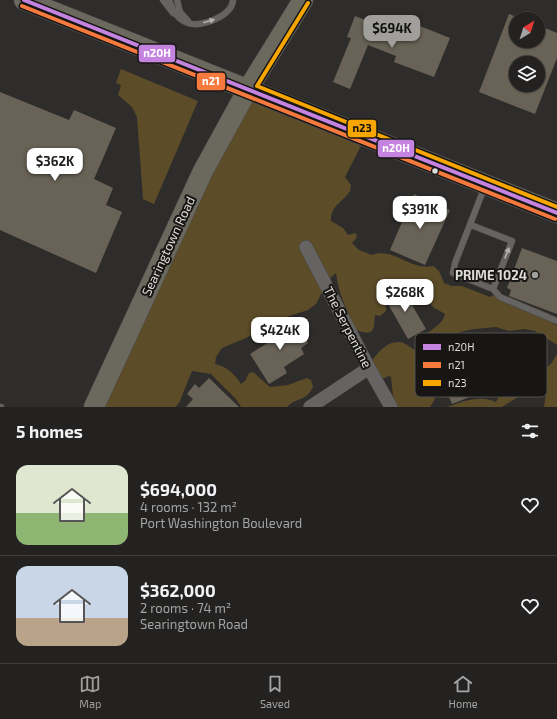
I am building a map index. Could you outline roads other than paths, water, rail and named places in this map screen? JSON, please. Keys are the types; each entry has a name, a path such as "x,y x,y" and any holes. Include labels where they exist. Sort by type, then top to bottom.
{"main road":[{"path":"24,0 557,213"},
{"name":"Searingtown Road","path":"94,407 203,171 248,89 303,0"}],"street":[{"name":"The Serpentine","path":"306,247 391,407"},
{"path":"310,407 369,368"}],"lane":[{"path":"163,0 176,16 192,24 224,15 230,9 233,0"},
{"path":"169,0 176,16"},
{"path":"177,0 180,12 192,24"},
{"path":"486,185 455,263 454,273 493,289 500,297 557,320"},
{"path":"470,225 512,241 493,289"}],"place":[{"name":"PRIME 1024","path":"535,275"}]}
